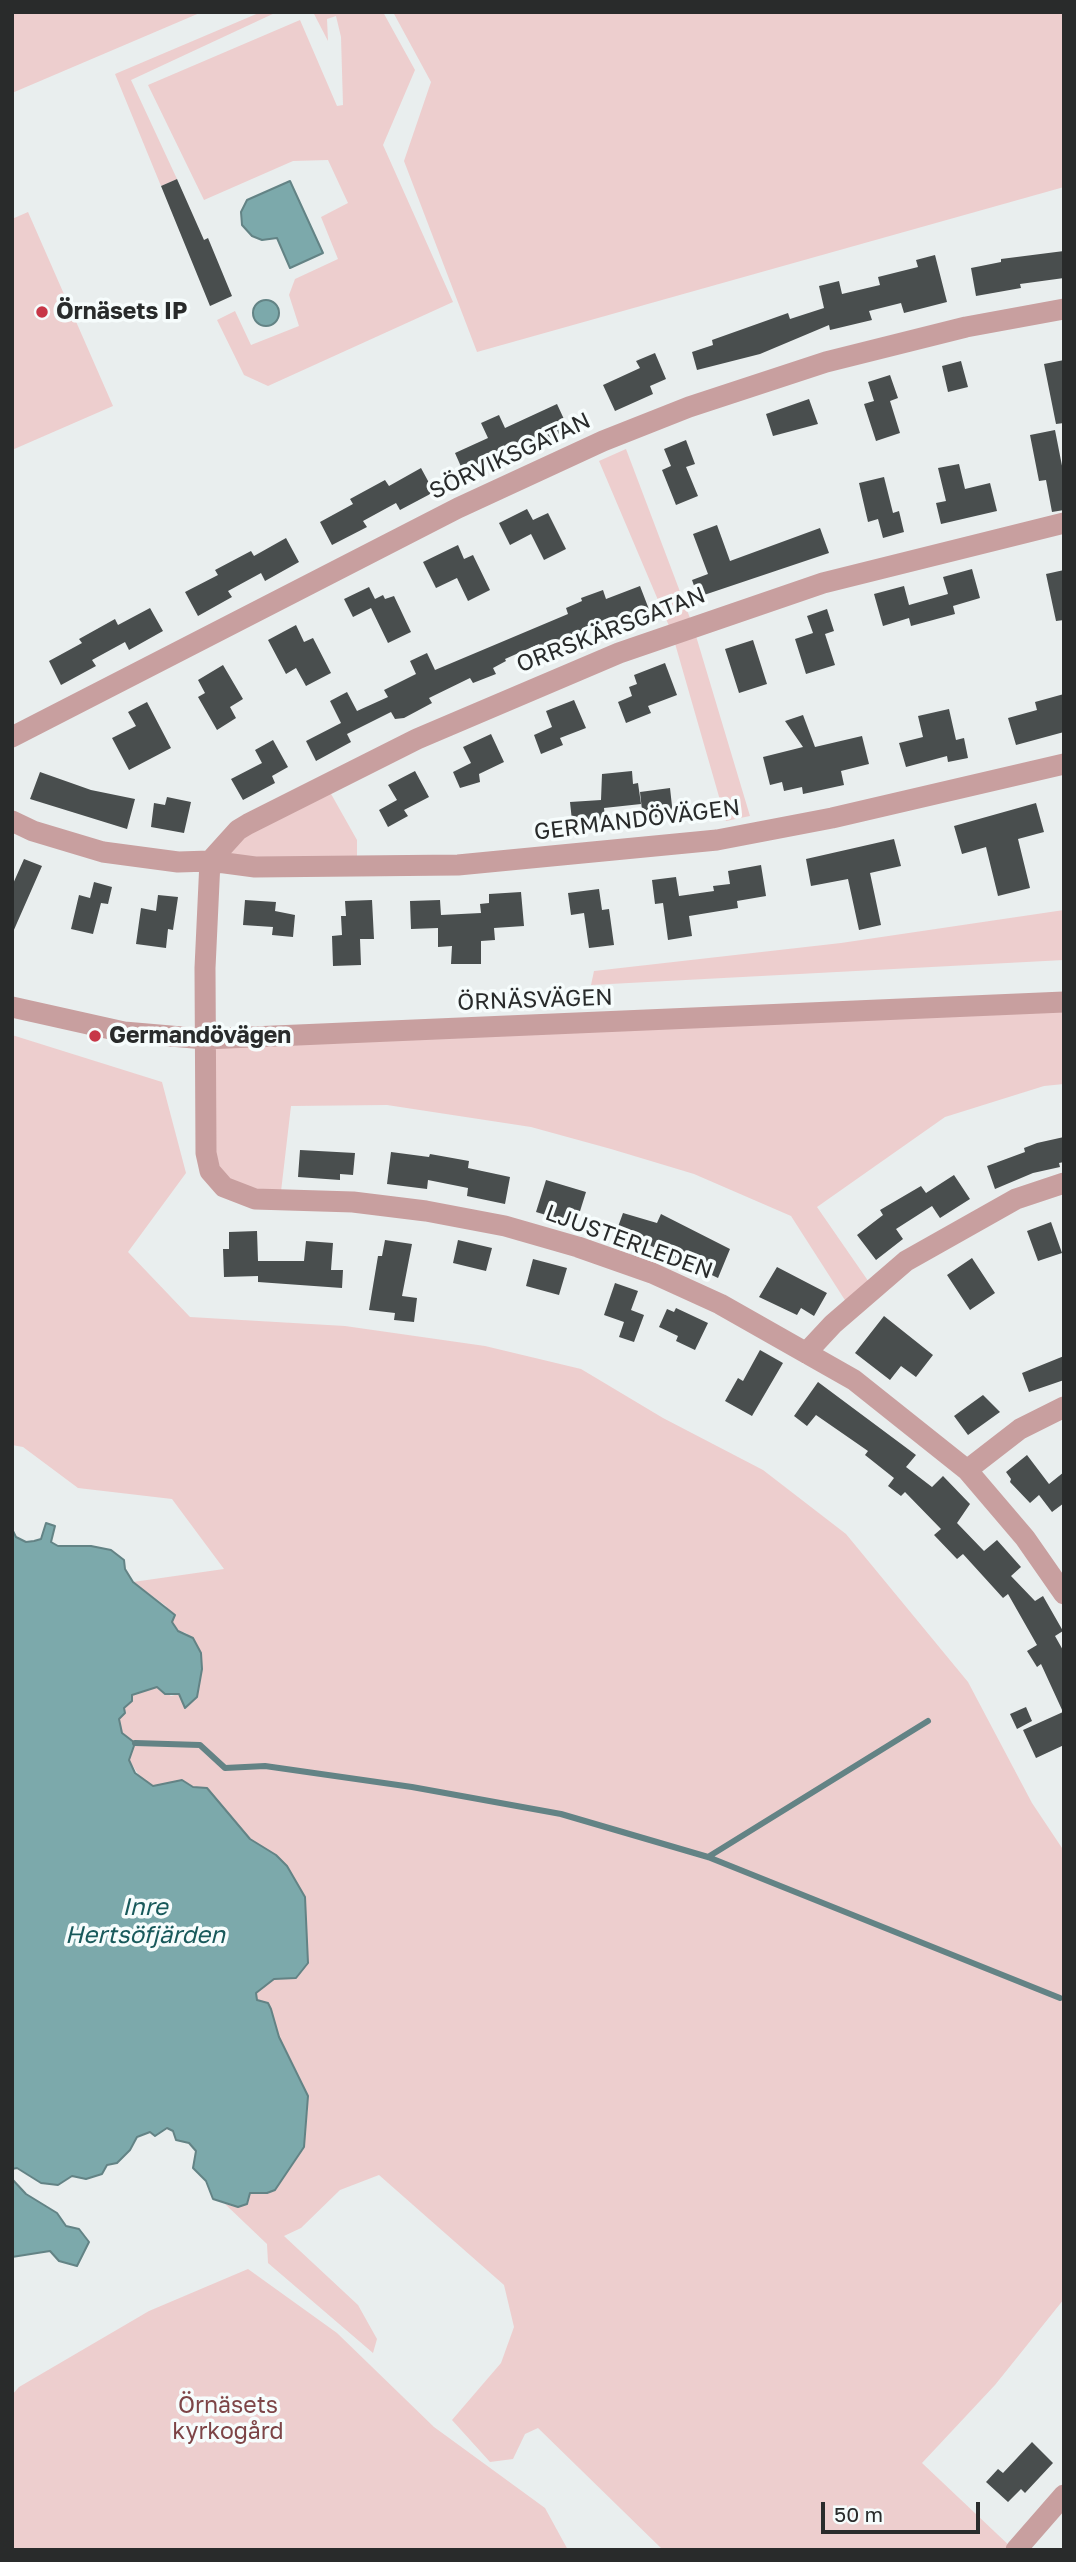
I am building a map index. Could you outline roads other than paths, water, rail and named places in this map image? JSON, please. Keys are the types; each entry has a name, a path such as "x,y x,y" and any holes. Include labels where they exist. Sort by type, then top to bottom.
{"street":[{"name":"SÖRVIKSGATAN","path":"12,737 469,503 603,441 689,407 826,362 966,327 1064,309"},
{"name":"ORRSKÄRSGATAN","path":"210,861 248,824 429,733 619,653 823,583 1064,523"},
{"name":"GERMANDÖVÄGEN","path":"12,821 33,831 103,852 178,862 210,861 255,867 458,865 717,840 832,818 1064,764"},
{"path":"205,1039 210,861"},
{"name":"ÖRNÄSVÄGEN","path":"12,1007 124,1032 205,1039 1064,1002"},
{"name":"LJUSTERLEDEN","path":"205,1039 206,1153 210,1171 224,1187 255,1199 353,1202 426,1211 505,1227 578,1247 652,1273 720,1304 853,1380 967,1470 1025,1538 1064,1594"},
{"path":"806,1353 833,1324 906,1261 1016,1199 1064,1184"},
{"path":"967,1470 1020,1429 1064,1407"},
{"path":"1016,2550 1064,2495"}],"water":[{"path":"290,181 323,253 290,268 277,238 262,240 252,236 242,225 241,212 247,200"},
{"path":"266,300 275,304 279,313 275,322 266,326 257,322 253,313 257,304"},
{"name":"Inre Hertsöfjärden","path":"46,1523 55,1526 51,1542 58,1546 91,1546 111,1550 124,1560 125,1569 133,1582 175,1615 172,1622 178,1631 193,1638 201,1653 202,1669 197,1697 185,1708 179,1694 165,1694 157,1687 132,1695 132,1701 124,1708 125,1713 119,1719 122,1733 135,1743 129,1760 135,1773 153,1786 182,1780 193,1787 207,1788 250,1839 276,1855 287,1866 305,1897 308,1963 296,1978 274,1979 256,1993 257,2000 268,2003 279,2037 308,2096 304,2147 275,2190 250,2193 247,2204 238,2207 213,2199 206,2181 193,2168 196,2151 189,2143 176,2140 173,2131 167,2128 155,2136 150,2132 137,2137 130,2150 117,2163 107,2165 102,2174 86,2179 72,2176 58,2185 41,2183 17,2168 12,2169 12,1529 16,1537 26,1542 34,1541 41,1539"},
{"path":"12,2179 26,2194 57,2213 66,2226 79,2229 89,2242 77,2266 59,2261 50,2251 12,2257"}],"waterway":[{"path":"708,1857 928,1721"},
{"path":"135,1743 200,1745 225,1768 265,1766 412,1787 561,1814 708,1857 1060,1998"}],"place":[{"name":"Örnäsets IP","path":"42,312"},
{"name":"Germandövägen","path":"95,1036"}],"park label":[{"name":"Örnäsets kyrkogård","path":"228,2419"}]}
